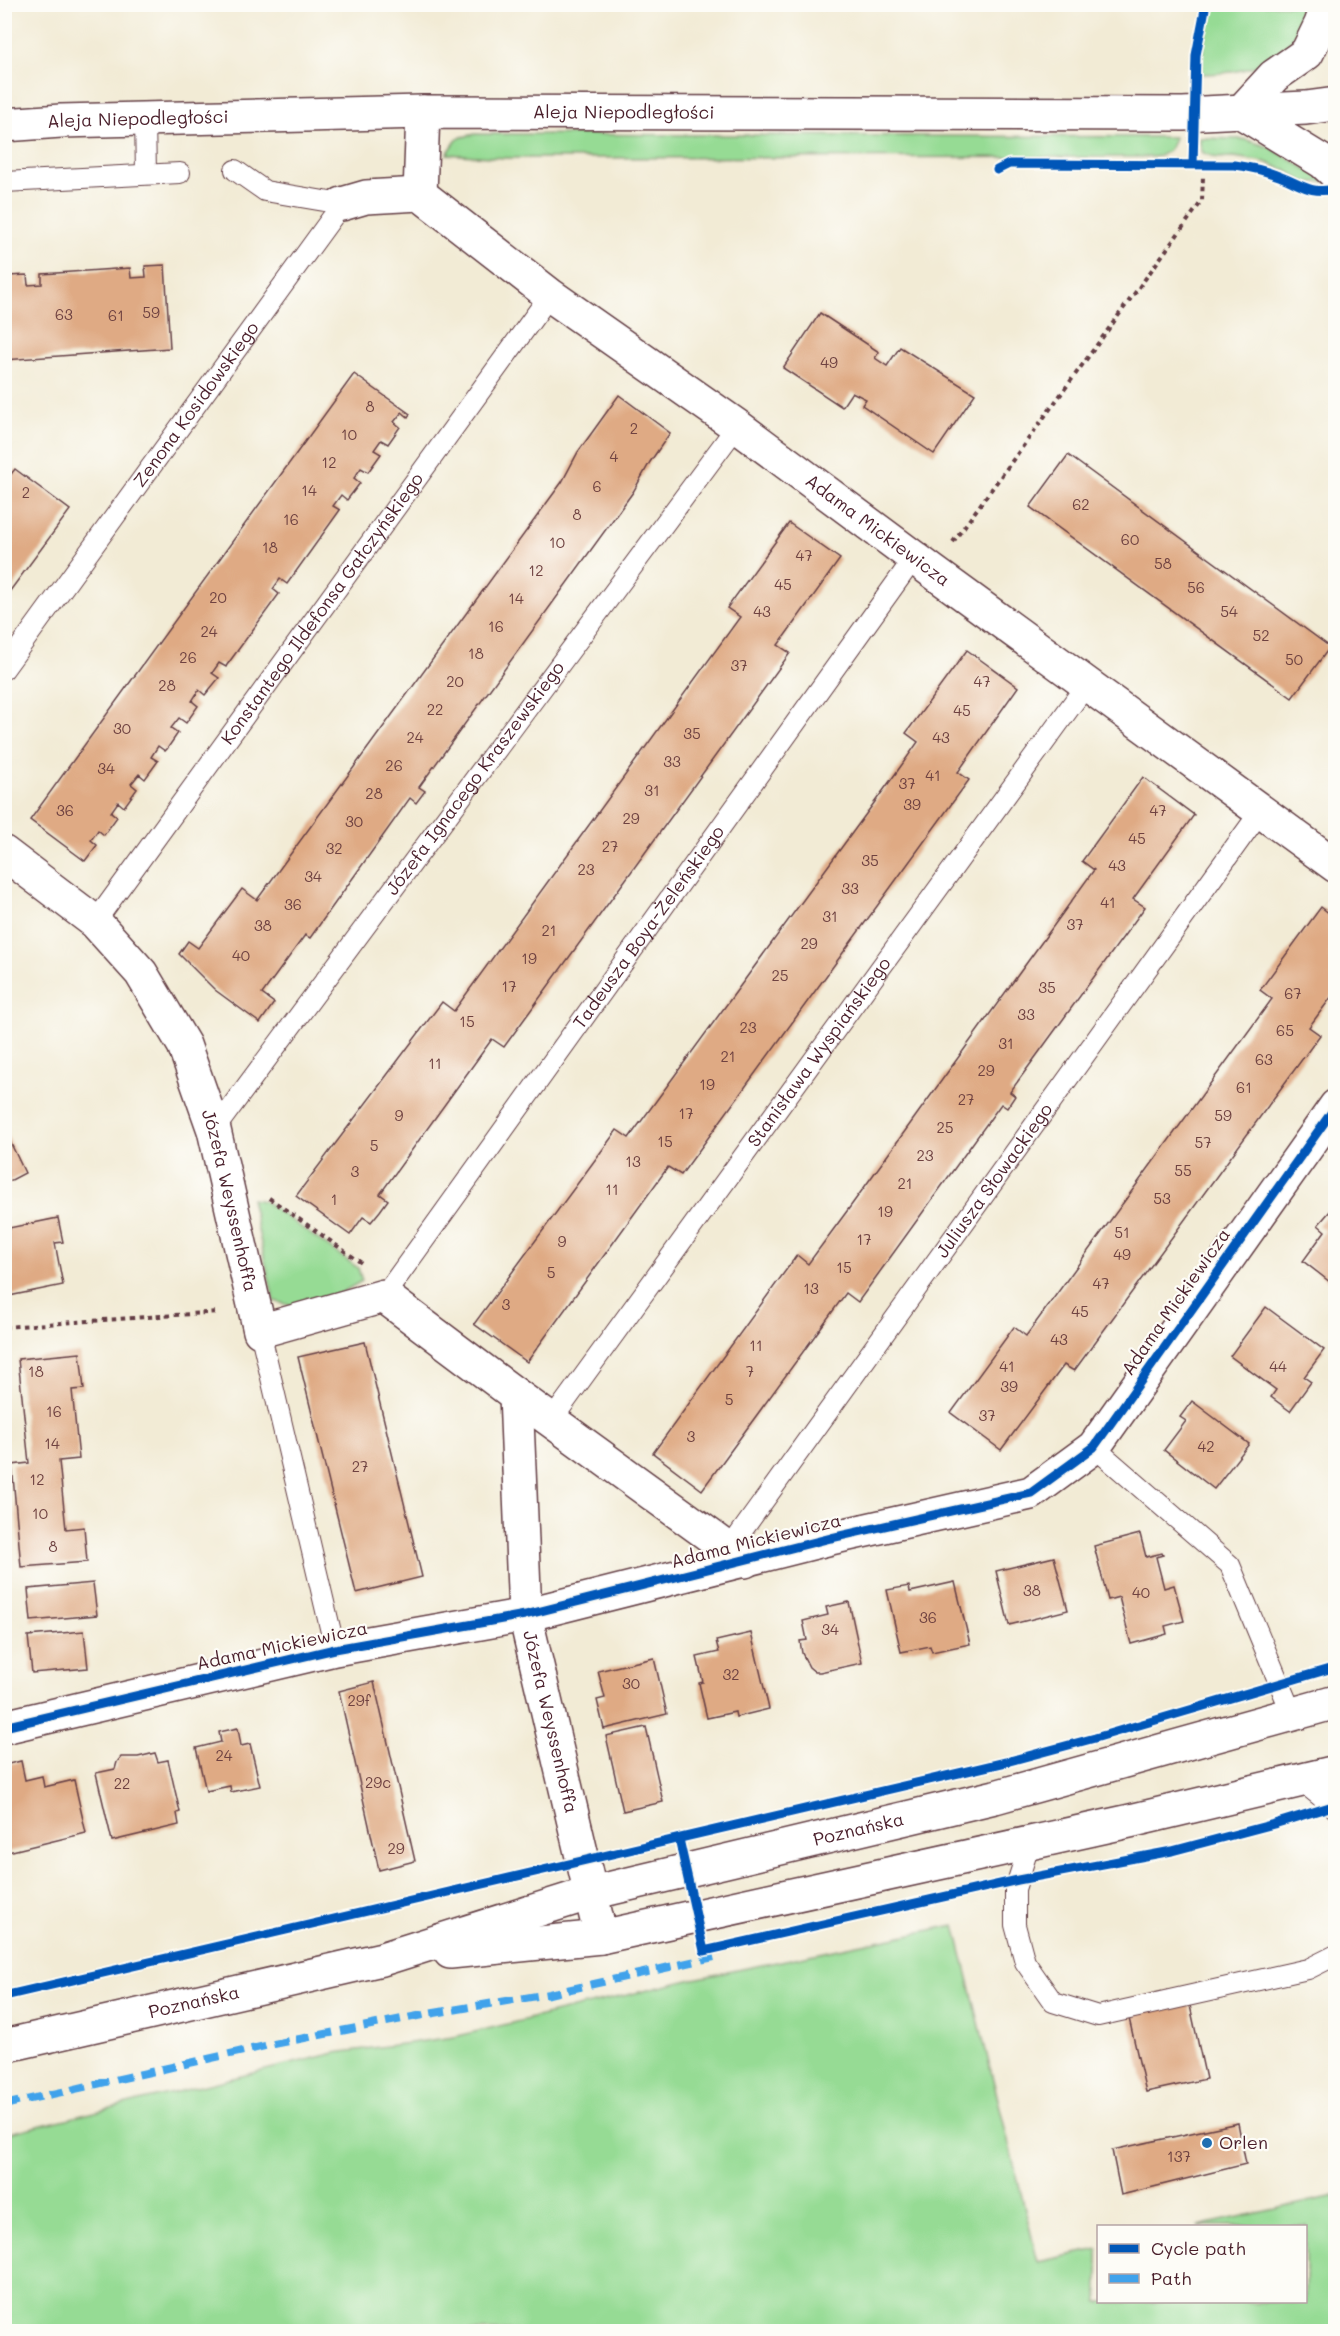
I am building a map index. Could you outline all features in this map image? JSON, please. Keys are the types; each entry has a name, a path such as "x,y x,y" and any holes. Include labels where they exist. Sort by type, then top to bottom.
{"street":[{"path":"1328,4 1307,53 1274,76 1241,112 1323,162 1335,174"},
{"name":"Aleja Niepodległości","path":"4,125 423,112 1184,114 1335,104"},
{"path":"342,204 366,197 420,194 423,112"},
{"name":"Adama Mickiewicza","path":"420,194 550,295 737,426 1335,866"},
{"name":"Józefa Weyssenhoffa","path":"4,853 95,922 141,973 184,1045 214,1130 257,1319"},
{"name":"Adama Mickiewicza","path":"4,1727 335,1649 525,1616 737,1555 831,1538 1031,1493 1094,1447 1335,1106"},
{"path":"257,1319 384,1296 551,1421 737,1555"},
{"name":"Józefa Weyssenhoffa","path":"516,1395 525,1616 601,1937"},
{"name":"Poznańska","path":"4,2046 382,1959 591,1893 995,1797 1335,1702"},
{"name":"Poznańska","path":"382,1959 601,1937 1030,1843 1335,1772"}],"lane":[{"path":"145,119 146,174"},
{"path":"235,170 265,191 342,204"},
{"path":"4,183 180,173"},
{"name":"Zenona Kosidowskiego","path":"4,669 342,204"},
{"name":"Konstantego Ildefonsa Gałczyńskiego","path":"95,922 550,295"},
{"name":"Józefa Ignacego Kraszewskiego","path":"214,1130 737,426"},
{"name":"Tadeusza Boya-Żeleńskiego","path":"384,1296 923,565"},
{"name":"Stanisława Wyspiańskiego","path":"551,1421 1087,684"},
{"name":"Juliusza Słowackiego","path":"737,1555 1260,812"},
{"path":"257,1319 335,1649"},
{"path":"1094,1447 1230,1565 1292,1714"},
{"path":"1300,1780 1335,1809"},
{"path":"1030,1843 1015,1889 1015,1925 1025,1962 1053,2002 1098,2016 1308,1969 1335,1955"}],"path":[{"path":"923,565 1202,201 1203,177"},
{"path":"224,1172 251,1186 376,1273 384,1296"},
{"path":"4,1327 228,1311 257,1319"}],"green space":[{"path":"1211,5 1307,5 1293,39 1269,60 1238,71 1201,74 1203,45"},
{"path":"475,134 1175,137 1167,151 1152,157 505,158 447,154 458,138"},
{"path":"1199,138 1243,139 1269,147 1329,182 1304,182 1287,171 1265,162 1234,157 1217,158 1203,153"},
{"path":"251,1199 264,1201 358,1268 362,1281 341,1293 292,1306 274,1301"},
{"path":"955,1925 1038,2262 1097,2249 1097,2303 1307,2303 1307,2225 1203,2225 1335,2196 1335,2331 5,2331 5,2134 335,2053 454,2037 689,1980"}],"building":[{"path":"165,265 170,348 4,360 4,286 8,286 8,276 27,275 28,285 42,284 42,274 130,268 131,278 146,277 145,266"},
{"path":"820,313 879,352 875,358 887,366 900,347 975,394 934,454 862,405 866,399 852,392 842,407 783,368"},
{"path":"354,374 410,414 408,417 402,412 394,422 400,427 388,444 381,440 374,450 381,454 368,472 361,468 354,478 360,483 347,500 341,495 333,506 340,510 287,584 280,579 273,589 279,594 226,667 219,663 212,673 219,678 205,695 199,690 192,701 198,706 186,723 179,718 171,728 178,733 165,751 158,746 151,757 158,761 145,779 139,774 131,784 137,789 124,807 118,802 111,812 117,817 104,835 98,830 91,840 97,845 85,861 30,820"},
{"path":"619,395 670,433 633,492 419,787 425,791 416,803 410,798 310,938 305,935 262,994 274,1003 260,1023 215,990 179,954 188,941 198,948 242,889 257,900 562,482 578,452"},
{"path":"1068,455 1330,647 1292,698 1030,507"},
{"path":"15,469 70,510 4,599 4,483"},
{"path":"789,523 840,559 778,645 790,653 504,1047 492,1039 380,1194 388,1200 371,1222 363,1217 350,1235 296,1196 442,1002 454,1011 740,617 727,608"},
{"path":"967,650 1018,687 958,772 969,780 681,1175 668,1167 527,1362 474,1324 617,1130 629,1138 896,773 918,742 906,733"},
{"path":"1143,777 1194,815 1133,899 1145,907 1010,1092 1015,1096 1007,1108 1001,1104 858,1302 846,1293 702,1490 653,1453 797,1255 808,1264 850,1207 1094,870 1082,861"},
{"path":"1321,907 1335,918 1335,992 1309,1027 1320,1035 1074,1371 1064,1365 1001,1450 951,1413 1014,1327 1026,1336 1272,999 1260,990"},
{"path":"4,1129 25,1173 4,1184"},
{"path":"1331,1210 1335,1213 1335,1286 1303,1261 1325,1231 1318,1225"},
{"path":"58,1218 63,1242 55,1243 63,1285 4,1297 4,1229"},
{"path":"1266,1307 1324,1350 1304,1377 1311,1382 1290,1411 1271,1397 1276,1390 1230,1356"},
{"path":"365,1342 422,1577 356,1593 298,1357"},
{"path":"80,1353 84,1389 72,1390 79,1459 59,1461 66,1529 84,1527 87,1562 21,1567 12,1465 29,1463 18,1359"},
{"path":"1192,1401 1249,1444 1214,1489 1164,1450 1186,1421 1180,1417"},
{"path":"1140,1534 1146,1557 1162,1553 1163,1555 1156,1557 1164,1588 1174,1585 1184,1621 1165,1626 1167,1634 1131,1644 1119,1597 1108,1600 1094,1546"},
{"path":"1054,1557 1068,1610 1009,1625 996,1571"},
{"path":"955,1582 970,1644 932,1652 930,1646 901,1652 887,1590 909,1586 910,1592"},
{"path":"93,1583 97,1615 31,1621 28,1589"},
{"path":"849,1602 862,1663 815,1672 809,1667 802,1653 800,1641 807,1640 803,1621 828,1615 826,1607"},
{"path":"84,1631 88,1668 32,1673 28,1636"},
{"path":"751,1633 769,1709 736,1717 735,1712 707,1718 699,1683 703,1682 697,1657 719,1652 716,1641"},
{"path":"654,1658 667,1714 604,1729 597,1700 605,1698 598,1671"},
{"path":"374,1682 415,1861 379,1870 339,1691"},
{"path":"646,1727 663,1802 623,1811 606,1736"},
{"path":"238,1728 241,1746 250,1744 260,1786 231,1792 230,1786 206,1791 196,1748 221,1742 219,1732"},
{"path":"155,1753 158,1762 168,1760 180,1812 177,1813 179,1825 112,1841 96,1773 115,1769 121,1757 138,1757"},
{"path":"21,1761 25,1780 42,1776 44,1787 74,1780 86,1833 4,1853 4,1765"},
{"path":"1189,2001 1206,2079 1146,2092 1128,2014"},
{"path":"1238,2123 1246,2164 1121,2195 1112,2150"}],"marked path":[{"path":"4,2105 274,2044 428,2014 549,1994 714,1957"}],"cycle path":[{"path":"1193,164 1196,55 1206,4"},
{"path":"997,170 1009,164 1234,165 1266,172 1311,189 1336,189"},
{"path":"4,1727 335,1649 525,1615 831,1538 1031,1493 1094,1447 1336,1106"},
{"path":"4,1996 1006,1762 1336,1667"},
{"path":"679,1839 704,1951 1018,1880 1172,1851 1336,1805"}],"place":[{"name":"Orlen","path":"1207,2143"}]}
